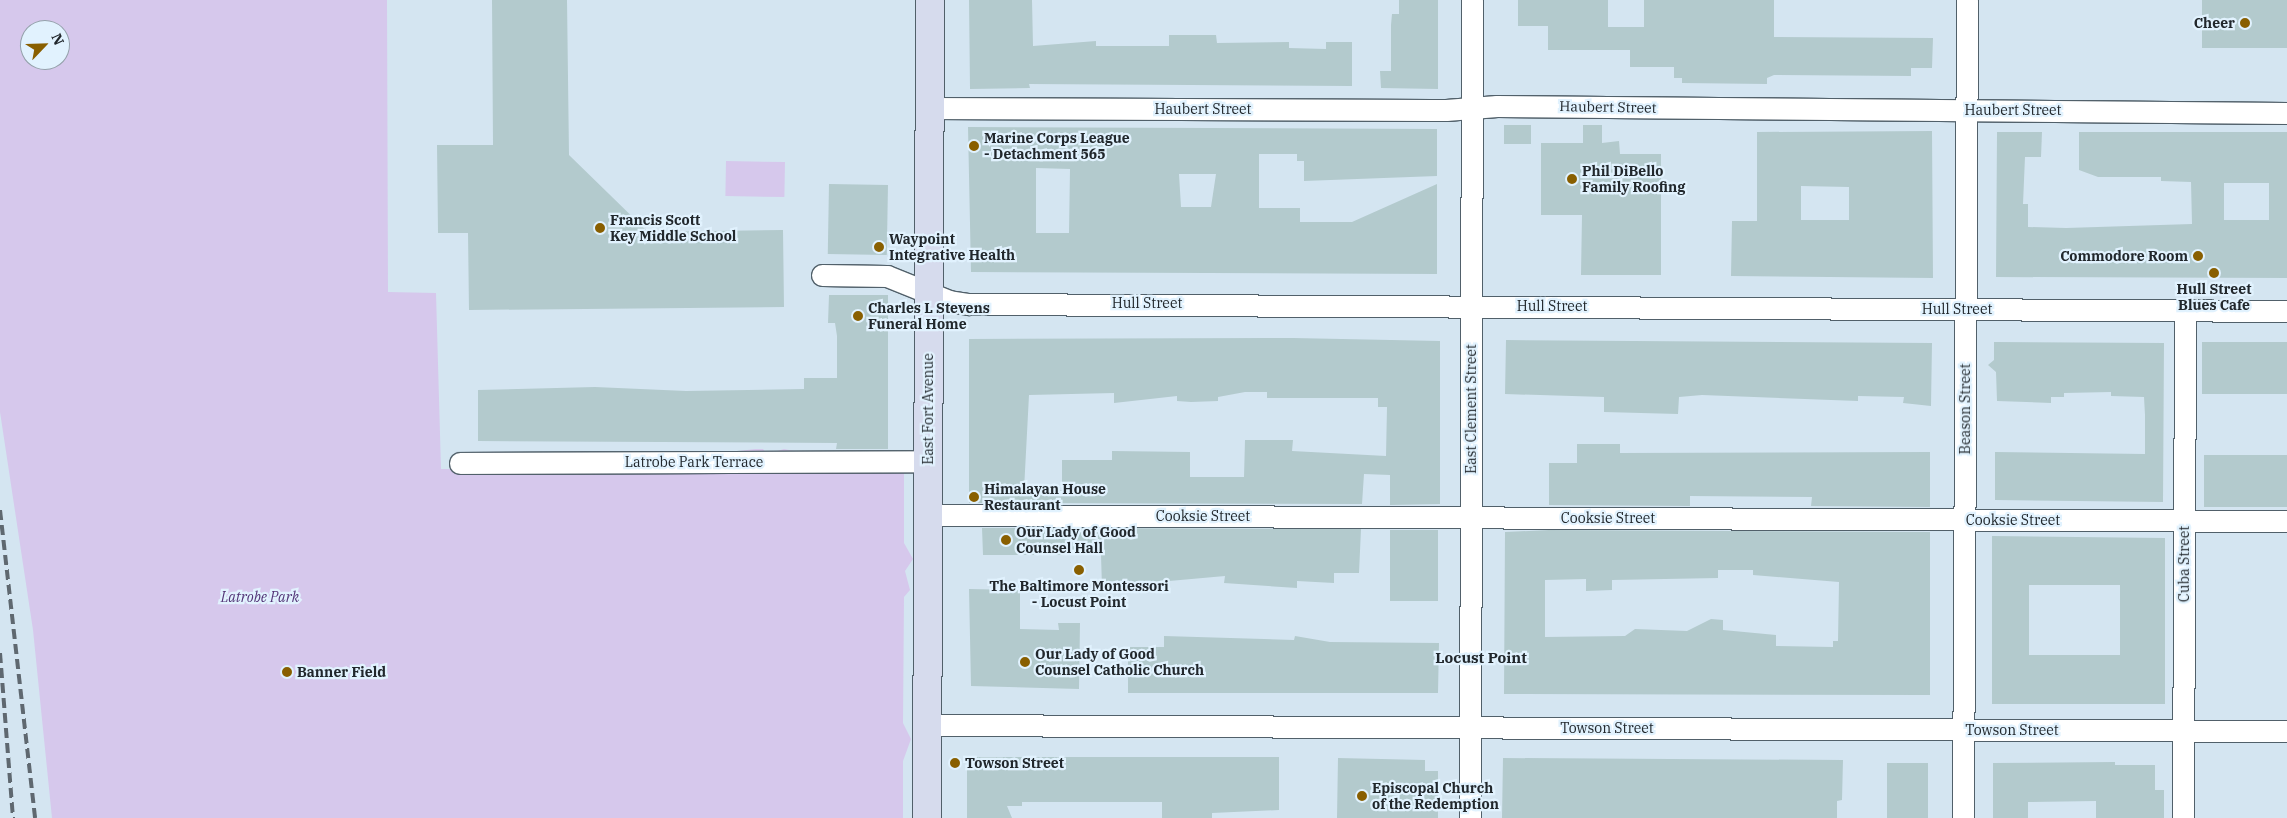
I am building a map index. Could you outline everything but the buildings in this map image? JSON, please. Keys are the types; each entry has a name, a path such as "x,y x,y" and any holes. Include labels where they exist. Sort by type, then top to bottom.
{"street":[{"name":"East Fort Avenue","path":"927,818 930,0"},
{"name":"East Clement Street","path":"1470,818 1472,0"},
{"name":"Beason Street","path":"1963,818 1967,0"},
{"name":"Haubert Street","path":"930,108 1472,107 2287,113"},
{"name":"Hull Street","path":"822,275 887,276 929,294 969,304 2287,311"},
{"name":"Cuba Street","path":"2183,818 2185,311"},
{"name":"Latrobe Park Terrace","path":"460,464 928,461"},
{"name":"Cooksie Street","path":"928,515 2287,521"},
{"name":"Towson Street","path":"927,725 2287,731"}],"green space":[{"name":"Latrobe Park","path":"0,0 387,0 388,292 436,293 441,469 590,470 755,449 763,449 767,454 784,449 870,466 872,472 904,472 904,543 913,559 905,571 910,590 904,597 903,723 911,739 903,761 903,818 52,818 33,630 0,412"},
{"path":"726,161 785,162 784,197 725,196"}],"railway":[{"path":"0,510 35,818"},
{"path":"0,653 13,818"}],"place":[{"name":"Cheer","path":"2245,23"},
{"name":"Marine Corps League - Detachment 565","path":"974,146"},
{"name":"Phil DiBello Family Roofing","path":"1572,179"},
{"name":"Francis Scott Key Middle School","path":"600,228"},
{"name":"Waypoint Integrative Health","path":"879,247"},
{"name":"Commodore Room","path":"2198,256"},
{"name":"Hull Street Blues Cafe","path":"2214,273"},
{"name":"Charles L Stevens Funeral Home","path":"858,316"},
{"name":"Himalayan House Restaurant","path":"974,497"},
{"name":"Our Lady of Good Counsel Hall","path":"1006,540"},
{"name":"The Baltimore Montessori - Locust Point","path":"1079,570"},
{"name":"Our Lady of Good Counsel Catholic Church","path":"1025,662"},
{"name":"Banner Field","path":"287,672"},
{"name":"Towson Street","path":"955,763"},
{"name":"Episcopal Church of the Redemption","path":"1362,796"}],"district":[{"name":"Locust Point","path":"1481,658"}]}
